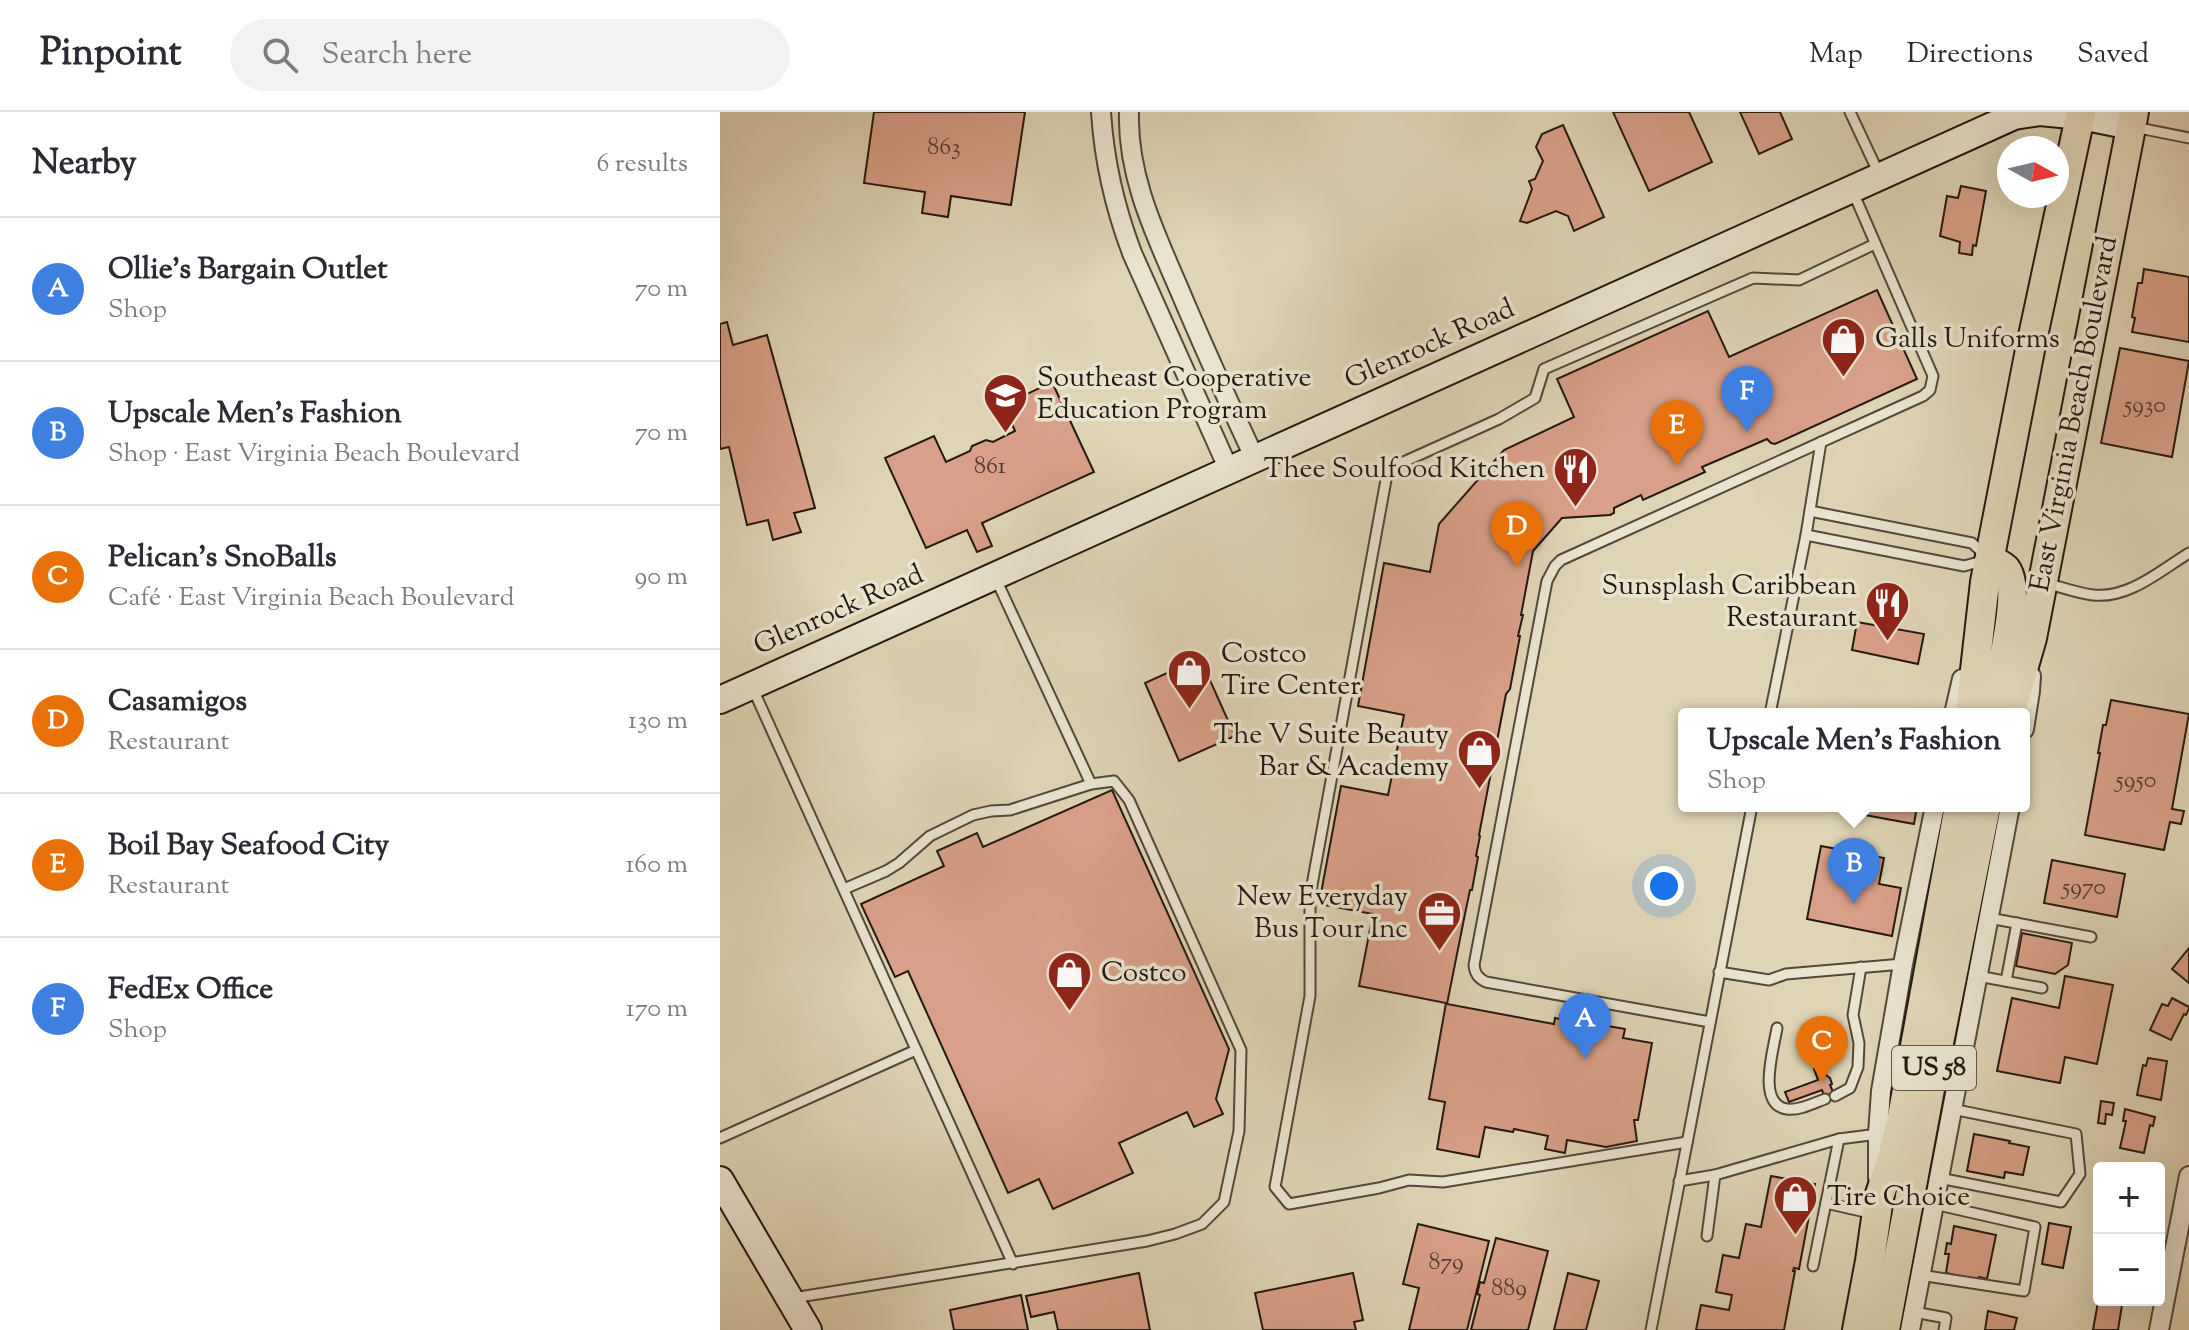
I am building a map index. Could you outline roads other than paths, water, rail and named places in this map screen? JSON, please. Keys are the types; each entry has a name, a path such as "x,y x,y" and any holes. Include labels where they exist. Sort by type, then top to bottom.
{"main road":[{"name":"East Virginia Beach Boulevard","path":"1971,708 1988,571 2030,350 2081,114"},
{"name":"East Virginia Beach Boulevard","path":"2012,708 2032,638 2132,119"},
{"path":"1988,571 2006,569 2012,584 2014,603 1993,708"},
{"name":"US 58","path":"1857,1330 1877,1206 1984,812"},
{"name":"US 58","path":"1885,1330 1985,812"}],"street":[{"path":"1101,112 1105,153 1121,225 1229,470"},
{"path":"1129,112 1131,146 1138,181 1153,231 1255,459"},
{"name":"Glenrock Road","path":"720,700 2014,116 2040,112 2132,119"},
{"path":"1955,708 1988,571"},
{"path":"2027,708 2032,638"},
{"path":"1877,1206 1881,1091 1934,812"},
{"path":"1912,1321 1989,918 1986,812"},
{"path":"2159,1330 2189,1176"},
{"path":"720,1180 732,1208 808,1330"},
{"path":"1845,1330 1870,1261"}],"lane":[{"path":"1850,112 1880,176"},
{"path":"2132,119 2189,138"},
{"path":"1710,1022 1486,982 1479,978 1474,965 1551,572 1561,560 1923,396 1930,390 1933,376 1851,189"},
{"path":"1687,1142 1443,1182 1409,1180 1289,1204 1275,1187 1310,996 1310,896 1388,469 1499,419 1535,398 1544,369 1753,278 1799,280 1875,244"},
{"path":"1159,315 1185,304"},
{"path":"1771,708 1821,442"},
{"path":"1810,511 1972,543 1988,571"},
{"path":"1806,535 1988,571"},
{"path":"2043,582 2093,595 2111,595 2127,590 2189,553"},
{"path":"994,576 1091,784"},
{"path":"752,686 1013,1264"},
{"path":"790,1299 1147,1241 1202,1224 1224,1202 1239,1131 1241,1050 1129,800 1114,781 1091,784 1010,810 973,815 930,836 886,871 844,889"},
{"path":"1651,1330 1751,812"},
{"path":"1989,918 2091,937"},
{"path":"2006,981 2017,923"},
{"path":"1719,972 1769,980 1786,974 1903,964"},
{"path":"1777,1028 1768,1082 1770,1097 1777,1105 1788,1110 1830,1098 1850,1088 1858,1067 1859,1043 1853,1015 1861,967"},
{"path":"1978,976 2042,988"},
{"path":"720,1138 916,1050"},
{"path":"1939,1178 2061,1202 2080,1174 2076,1134 1952,1109"},
{"path":"1679,1181 1715,1175 1839,1139 1878,1134"},
{"path":"1813,1266 1839,1139"},
{"path":"1707,1236 1715,1175"},
{"path":"1826,1203 1877,1206"},
{"path":"1920,1275 2024,1291 2035,1227 1934,1204"},
{"path":"1912,1321 1946,1318 1944,1330"}],"place":[{"name":"Galls Uniforms","path":"1844,379"},
{"name":"FedEx Office","path":"1747,432"},
{"name":"Southeast Cooperative Education Program","path":"1006,434"},
{"name":"Boil Bay Seafood City","path":"1677,466"},
{"name":"Thee Soulfood Kitchen","path":"1576,509"},
{"name":"Casamigos","path":"1517,567"},
{"name":"Sunsplash Caribbean Restaurant","path":"1888,642"},
{"name":"Costco Tire Center","path":"1190,710"},
{"name":"The V Suite Beauty Bar & Academy","path":"1480,791"},
{"name":"Upscale Men's Fashion","path":"1854,904"},
{"name":"New Everyday Bus Tour Inc","path":"1439,953"},
{"name":"Costco","path":"1070,1013"},
{"name":"Ollie's Bargain Outlet","path":"1585,1059"},
{"name":"Pelican's SnoBalls","path":"1822,1082"},
{"name":"Tire Choice","path":"1796,1237"}]}
